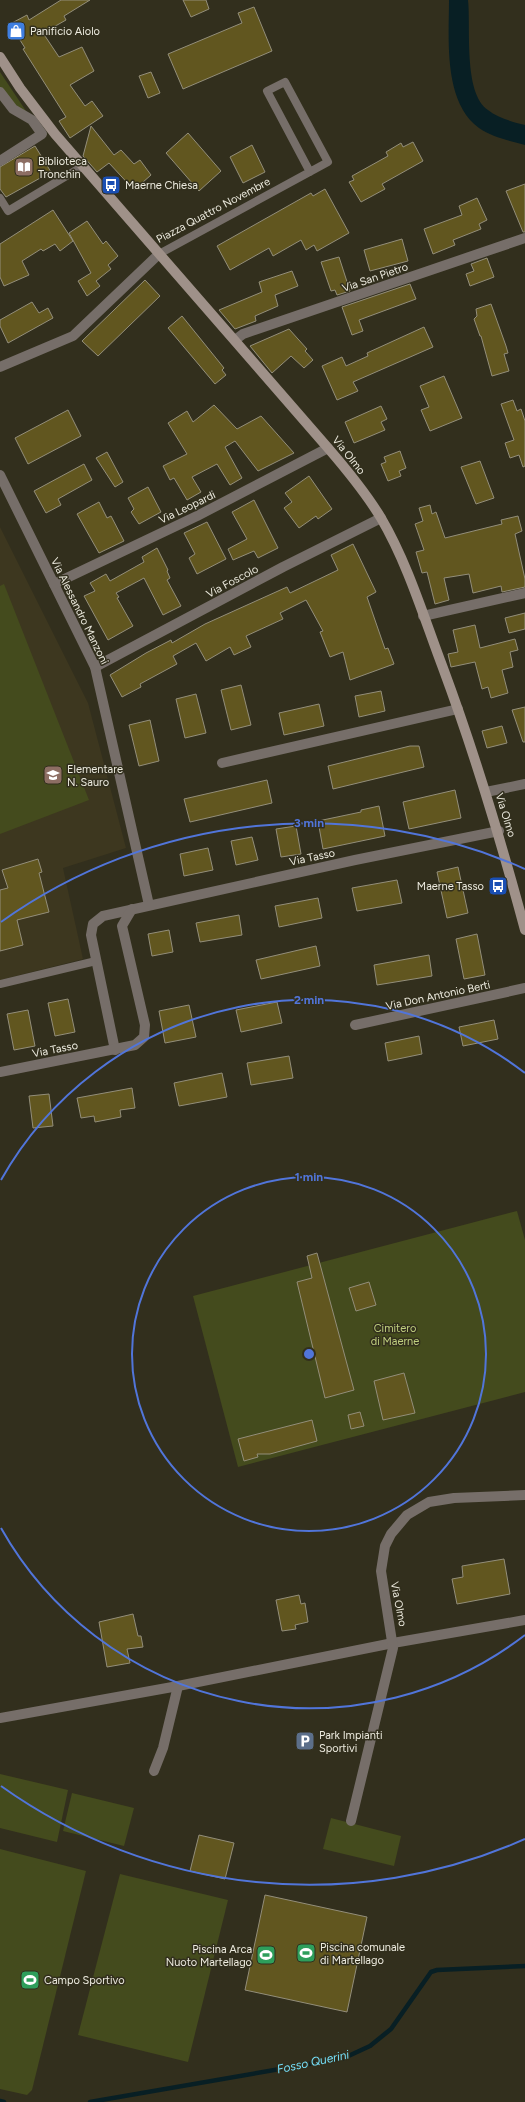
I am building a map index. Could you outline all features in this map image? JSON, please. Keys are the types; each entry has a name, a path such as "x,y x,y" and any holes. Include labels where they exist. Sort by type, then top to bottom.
{"street":[{"name":"Piazza Quattro Novembre","path":"0,57 20,88 54,134 160,254"},
{"path":"0,92 13,109 32,120 42,134 0,161"},
{"name":"Via San Pietro","path":"235,340 243,334 525,238"},
{"path":"0,367 73,336 160,254"},
{"name":"Via Olmo","path":"160,254 354,478 381,518 403,563 458,709 498,831 525,930"},
{"name":"Via Leopardi","path":"54,584 196,516 328,448"},
{"name":"Via Alessandro Manzoni","path":"0,475 95,667 149,905"},
{"name":"Via Foscolo","path":"95,667 283,567 381,518"},
{"path":"423,616 525,593"},
{"path":"222,763 458,709"},
{"path":"486,792 525,784"},
{"name":"Via Tasso","path":"115,1050 90,936 93,924 104,916 354,860 498,831"},
{"name":"Via Tasso","path":"0,1072 115,1050 135,1045 144,1037 145,1025 122,926 132,909"},
{"name":"Via Don Antonio Berti","path":"355,1025 525,988"},
{"name":"Via Olmo","path":"350,1822 392,1657 393,1643 381,1571 385,1546 398,1524 417,1508 441,1499 525,1495"},
{"path":"0,1718 178,1686 393,1643 525,1620"},
{"path":"154,1771 163,1748 178,1686"}],"lane":[{"name":"Piazza Quattro Novembre","path":"160,254 310,172 328,162 285,82 267,91 310,172"},
{"path":"0,198 8,211 83,166"},
{"path":"0,984 96,961"}],"shaded area":[{"name":"Elementare N. Sauro","path":"0,527 88,703 126,848 63,868 83,959 0,980"}],"green space":[{"path":"0,72 32,120 0,92"},
{"path":"4,584 89,800 0,834 0,586"},
{"name":"Cimitero di Maerne","path":"517,1211 525,1240 525,1392 238,1467 193,1296"},
{"path":"0,1774 68,1790 57,1842 0,1828"},
{"path":"72,1793 134,1808 124,1846 63,1831"},
{"path":"331,1818 401,1836 394,1866 323,1849"},
{"name":"Campo Sportivo","path":"0,1849 86,1871 32,2090 27,2095 0,2089"},
{"path":"120,1874 228,1900 188,2062 78,2035"}],"water":[{"path":"449,0 468,0 471,75 480,102 496,115 525,125 525,145 495,136 479,128 467,117 459,103 450,69"}],"building":[{"path":"61,0 90,0 64,16 66,20 43,33 59,57 82,47 94,71 70,85 85,106 92,101 103,116 70,138 59,121 66,117 23,49 25,48 10,24 27,15 29,20"},
{"path":"183,0 206,0 209,9 191,17"},
{"path":"254,7 272,51 183,89 168,54 242,23 238,13"},
{"path":"151,72 160,93 148,98 139,76"},
{"path":"91,126 114,155 121,150 134,164 140,160 151,175 134,190 109,163 97,172 83,156"},
{"path":"188,133 221,171 199,191 166,153"},
{"path":"413,142 423,161 382,184 385,189 361,202 349,182 354,180 352,176 388,156 386,152 401,143 403,147"},
{"path":"252,145 265,172 243,183 230,157"},
{"name":"Biblioteca Tronchin","path":"35,146 51,172 6,197 0,189 0,167"},
{"path":"525,184 525,232 523,232 506,191"},
{"path":"325,189 349,233 317,251 314,245 306,250 301,240 273,256 269,248 230,270 217,246 311,193 313,196"},
{"path":"477,198 487,220 479,224 481,229 453,240 455,245 433,254 424,229 462,215 459,206"},
{"path":"53,210 73,241 60,251 55,244 43,251 41,249 22,261 29,275 4,286 0,277 0,244"},
{"path":"87,221 103,244 106,241 118,256 108,265 111,269 96,281 100,286 87,296 78,281 91,273 69,233"},
{"path":"402,239 408,261 370,271 364,250"},
{"path":"339,257 350,291 337,295 335,290 331,291 321,262"},
{"path":"487,258 494,277 470,286 466,274 474,271 471,264"},
{"path":"292,271 298,286 275,295 278,306 255,316 256,321 235,329 219,310 262,292 259,282"},
{"path":"145,280 160,296 98,356 82,341"},
{"path":"410,284 416,299 359,320 363,331 352,335 342,307"},
{"path":"32,302 39,313 48,308 53,318 8,343 0,326 0,320"},
{"path":"491,304 508,353 504,354 509,371 492,376 481,336 474,319 477,316 476,309"},
{"path":"182,316 224,368 222,370 226,375 215,384 168,328"},
{"path":"424,327 433,347 353,382 358,391 337,400 322,366 342,357 346,366 368,356 367,353"},
{"path":"289,329 307,349 305,351 313,360 304,368 291,356 272,373 250,346"},
{"path":"444,376 462,418 430,431 421,410 429,407 420,386"},
{"path":"513,400 517,411 521,409 525,421 525,466 523,467 519,455 510,458 505,443 514,440 501,404"},
{"path":"214,405 237,429 261,416 294,453 258,471 235,441 225,447 242,478 230,485 217,464 192,477 201,492 187,500 174,478 170,480 163,466 187,454 168,423 187,411 193,422"},
{"path":"381,406 387,419 381,422 385,430 354,443 345,422"},
{"path":"68,410 81,436 28,464 15,438"},
{"path":"400,451 406,468 399,471 401,476 388,481 381,464 386,462 384,457"},
{"path":"107,452 123,482 115,487 96,458"},
{"path":"480,461 494,498 476,504 461,467"},
{"path":"84,464 92,480 58,499 61,505 46,513 34,491"},
{"path":"309,476 332,509 318,519 316,516 299,528 284,508 292,502 285,493"},
{"path":"148,487 161,512 139,524 131,512 134,509 128,498"},
{"path":"254,500 278,548 258,558 254,551 233,560 228,549 247,539 232,512"},
{"path":"99,502 107,518 111,516 124,541 99,553 77,514"},
{"path":"430,505 432,514 436,512 445,538 502,524 501,520 518,516 522,531 515,534 525,579 525,587 502,592 501,586 473,593 469,574 444,578 449,600 435,604 427,572 422,573 416,552 424,550 415,524 423,521 419,508"},
{"path":"207,522 226,559 197,574 189,558 195,554 184,533"},
{"path":"353,544 376,592 367,597 385,649 388,648 394,664 350,680 343,652 330,657 320,632 323,631 306,600 280,613 283,619 246,636 251,647 234,655 230,647 206,661 196,643 173,656 177,664 140,684 141,687 122,697 110,675 146,653 171,640 172,643 205,624 287,587 290,593 338,570 331,555"},
{"path":"157,548 168,570 167,571 170,578 167,580 181,606 163,615 144,578 116,593 119,597 117,598 133,626 108,640 84,596 95,591 90,583 106,574 110,581 144,562 142,557"},
{"path":"525,613 525,629 509,633 505,618"},
{"path":"475,625 480,648 515,639 518,650 510,652 513,667 502,670 508,693 491,698 488,687 482,689 475,662 451,667 448,654 458,652 453,630"},
{"path":"241,685 251,725 231,730 221,690"},
{"path":"381,691 385,711 359,717 355,696"},
{"path":"196,694 206,733 185,738 176,699"},
{"path":"319,704 324,726 284,735 279,713"},
{"path":"525,707 525,742 523,742 512,710"},
{"path":"150,720 159,761 139,766 129,725"},
{"path":"502,726 507,743 487,748 482,731"},
{"path":"410,746 419,746 424,767 333,789 328,766"},
{"path":"267,780 272,803 190,822 184,799"},
{"path":"455,790 461,818 409,829 403,802"},
{"path":"379,806 385,836 323,849 318,821 361,812 361,810"},
{"path":"296,826 301,854 281,857 276,829"},
{"path":"252,837 258,860 236,865 231,841"},
{"path":"208,848 213,870 184,876 180,854"},
{"path":"38,859 42,872 39,873 49,912 17,920 23,945 0,951 0,890 8,888 2,870"},
{"path":"458,867 468,913 447,918 437,872"},
{"path":"397,880 402,903 357,911 352,888"},
{"path":"318,898 322,918 279,927 275,906"},
{"path":"239,915 242,935 200,942 196,923"},
{"path":"169,930 173,952 152,956 148,934"},
{"path":"477,934 485,975 464,979 456,939"},
{"path":"316,946 320,966 261,979 256,960"},
{"path":"429,955 432,976 377,985 374,965"},
{"path":"68,999 75,1032 55,1036 48,1003"},
{"path":"277,1002 282,1023 241,1032 236,1010"},
{"path":"189,1005 196,1037 165,1043 159,1011"},
{"path":"28,1010 35,1046 14,1050 7,1014"},
{"path":"494,1020 498,1039 463,1046 459,1027"},
{"path":"419,1036 422,1054 388,1061 385,1043"},
{"path":"289,1056 293,1078 251,1085 247,1063"},
{"path":"222,1073 227,1097 179,1106 174,1083"},
{"path":"132,1088 135,1108 120,1110 121,1117 95,1122 94,1116 81,1118 77,1098"},
{"path":"49,1094 53,1126 33,1128 29,1096"},
{"path":"317,1253 354,1390 325,1398 297,1282 312,1278 307,1256"},
{"path":"369,1282 376,1305 356,1311 349,1288"},
{"path":"404,1373 415,1413 383,1420 374,1381"},
{"path":"360,1412 364,1426 351,1429 348,1415"},
{"path":"312,1420 317,1441 270,1454 257,1454 258,1457 244,1461 238,1439"},
{"path":"504,1559 510,1594 457,1604 452,1579 463,1577 462,1566"},
{"path":"299,1595 301,1604 305,1603 308,1622 295,1625 296,1629 282,1631 276,1600"},
{"path":"133,1614 138,1636 141,1636 143,1647 127,1649 130,1663 107,1667 99,1622"},
{"path":"199,1835 234,1843 225,1879 190,1871"},
{"name":"Piscina comunale di Martellago","path":"265,1895 367,1917 347,2012 245,1990"}],"waterway":[{"name":"Fosso Querini","path":"90,2102 344,2058 370,2046 391,2029 431,1972 437,1970 525,1966"},
{"name":"Fosso Querini","path":"0,2101 4,2102"}],"place":[{"name":"Panificio Aiolo","path":"16,31"},
{"name":"Biblioteca Tronchin","path":"24,167"},
{"name":"Maerne Chiesa","path":"111,185"},
{"name":"Elementare N. Sauro","path":"53,775"},
{"name":"Maerne Tasso","path":"498,886"},
{"name":"Park Impianti Sportivi","path":"305,1741"},
{"name":"Piscina comunale di Martellago","path":"306,1953"},
{"name":"Piscina Arca Nuoto Martellago","path":"266,1955"},
{"name":"Campo Sportivo","path":"30,1980"}]}
